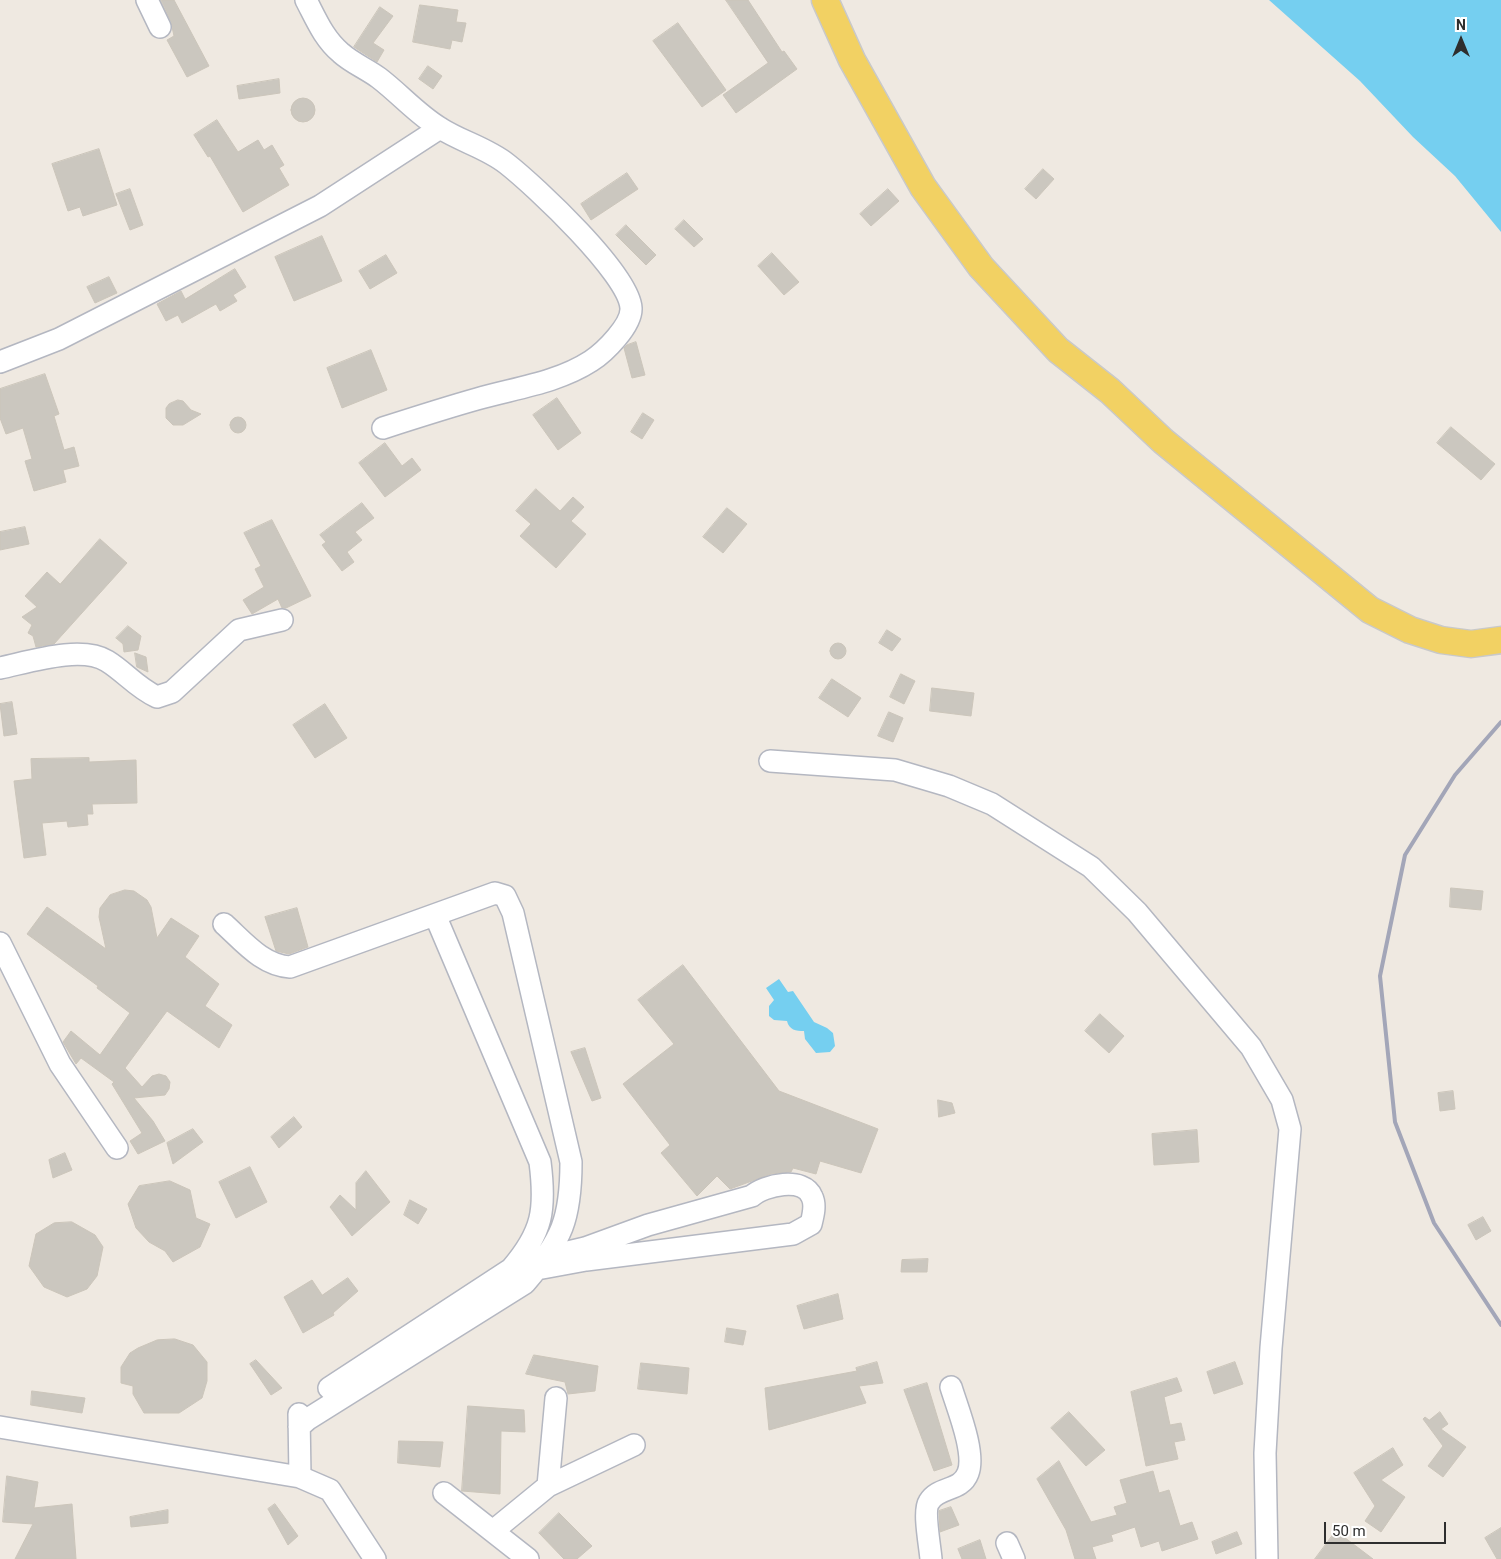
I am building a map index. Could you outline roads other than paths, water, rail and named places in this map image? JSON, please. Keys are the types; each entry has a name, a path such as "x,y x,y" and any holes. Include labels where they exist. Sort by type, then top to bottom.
{"main road":[{"path":"825,0 852,60 923,187 981,267 1058,350 1110,391 1163,441 1370,610 1410,630 1441,640 1471,644 1501,640"}],"street":[{"path":"147,0 160,28"},
{"path":"306,0 322,32 334,47 379,78 440,128 507,163 581,233 625,289 631,307 630,316 617,336 593,360 567,373 383,428"},
{"path":"0,362 68,334 320,206 440,128"},
{"path":"0,668 68,655 89,654 106,660 144,691 157,697 172,692 239,630 282,620"},
{"path":"770,762 894,770 949,786 992,804 1090,867 1137,912 1251,1047 1282,1100 1290,1129 1271,1348 1265,1444 1267,1559"},
{"path":"224,924 257,954 275,966 290,966 495,893 505,896 513,913 571,1162 571,1196 564,1226 542,1263 525,1283 302,1419"},
{"path":"300,1477 304,1405 511,1269 528,1250 541,1221 544,1193 540,1162 435,915"},
{"path":"0,943 60,1064 117,1148"},
{"path":"795,1184 809,1191 813,1198 811,1224 793,1234 586,1260 542,1263 648,1225 752,1196 757,1191 770,1187 795,1184"},
{"path":"931,1559 926,1512 928,1502 935,1495 960,1485 968,1473 970,1457 951,1386"},
{"path":"548,1486 556,1398"},
{"path":"0,1427 300,1477 330,1490 375,1559"},
{"path":"493,1531 548,1486 634,1445"},
{"path":"444,1493 528,1559"}],"water":[{"path":"1269,0 1501,0 1501,232 1455,176 1413,137 1360,81"},
{"path":"779,979 788,992 793,991 814,1022 833,1033 835,1046 830,1052 816,1053 805,1039 804,1031 793,1029 787,1021 774,1020 769,1016 769,1006 774,1000 766,988"}],"railway":[{"path":"1501,722 1455,775 1405,855 1380,976 1395,1122 1434,1223 1501,1325"}]}
